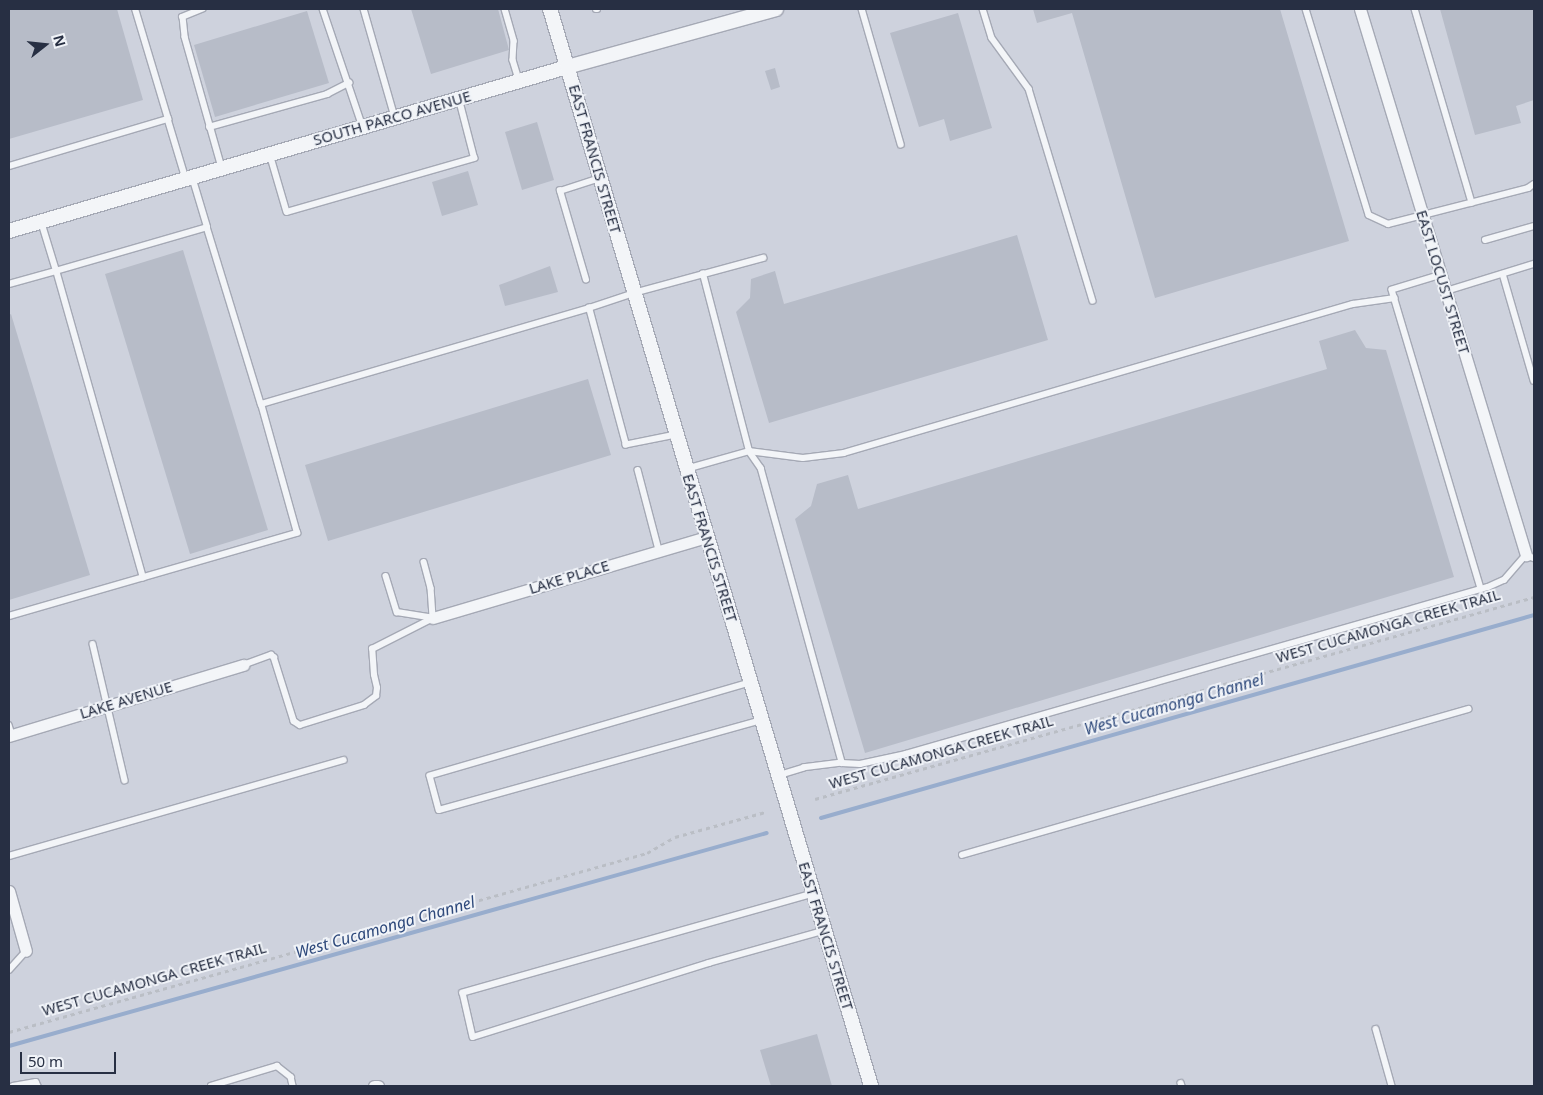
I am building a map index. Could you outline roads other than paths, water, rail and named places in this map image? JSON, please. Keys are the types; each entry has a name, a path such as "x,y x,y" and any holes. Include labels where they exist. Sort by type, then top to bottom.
{"street":[{"name":"EAST FRANCIS STREET","path":"550,9 871,1086"},
{"name":"SOUTH PARCO AVENUE","path":"9,231 567,66 776,9"},
{"name":"EAST LOCUST STREET","path":"1360,9 1441,275 1530,556"},
{"name":"LAKE PLACE","path":"433,618 706,536"},
{"name":"LAKE AVENUE","path":"10,732 107,706 243,665"},
{"path":"9,891 26,951"}],"lane":[{"path":"9,616 297,533 261,404 207,227 168,119 135,9"},
{"path":"203,9 183,17 184,37 222,168"},
{"path":"323,9 363,127"},
{"path":"364,9 395,118"},
{"path":"506,9 514,42 513,60 520,81"},
{"path":"862,9 901,144"},
{"path":"983,9 992,38 1028,89 1093,301"},
{"path":"1306,9 1368,215 1388,224 1528,188 1534,184"},
{"path":"1415,9 1472,203"},
{"path":"210,127 327,94 349,83"},
{"path":"270,154 287,212 414,176 474,158 458,99"},
{"path":"9,166 168,119"},
{"path":"586,280 560,191 600,178"},
{"path":"41,222 143,578"},
{"path":"1485,240 1534,226"},
{"path":"9,284 207,227"},
{"path":"261,404 589,308 634,293 763,258"},
{"path":"1446,291 1534,264"},
{"path":"702,274 749,451 761,468 842,763"},
{"path":"1503,274 1534,381"},
{"path":"1441,275 1392,290 1481,589"},
{"path":"686,469 749,451 803,458 844,453 1353,304 1394,298"},
{"path":"589,308 626,445 676,435"},
{"path":"638,470 659,550"},
{"path":"778,776 804,768 842,763 860,764 906,754 1481,589 1504,580 1530,556"},
{"path":"424,562 431,588 433,618"},
{"path":"386,576 396,612 433,618"},
{"path":"243,665 272,655 274,657 294,721 300,725 364,705 376,696 378,688 374,675 372,649 433,618"},
{"path":"93,644 125,780"},
{"path":"750,683 430,776 439,810 761,720"},
{"path":"962,855 1468,708"},
{"path":"9,856 344,760"},
{"path":"813,894 463,993 473,1037 709,963 824,931"},
{"path":"9,970 26,951"},
{"path":"1376,1029 1392,1086"},
{"path":"211,1086 277,1066 291,1077 293,1086"},
{"path":"13,1086 36,1082 38,1086"}],"waterway":[{"name":"West Cucamonga Channel","path":"821,818 1534,615"},
{"name":"West Cucamonga Channel","path":"9,1046 767,833"}]}
